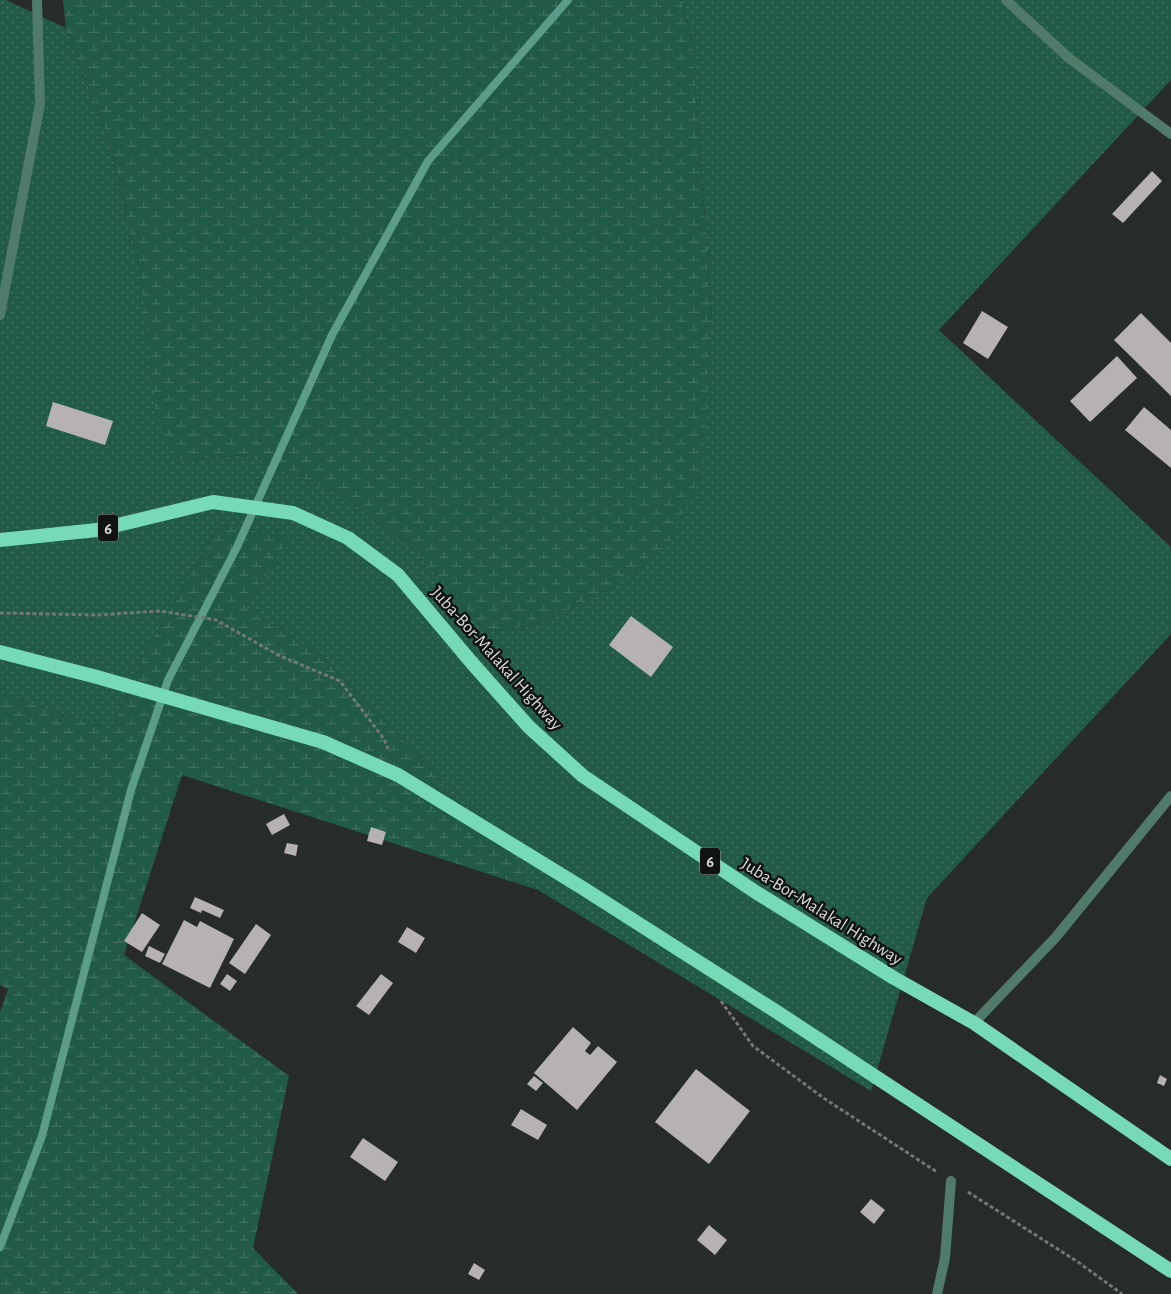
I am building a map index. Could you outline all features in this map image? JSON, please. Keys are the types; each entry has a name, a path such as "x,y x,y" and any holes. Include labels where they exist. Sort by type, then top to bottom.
{"highway":[{"name":"Juba-Bor-Malakal Highway","path":"0,540 97,530 213,502 293,513 348,538 398,574 472,663 529,727 583,776 648,821 813,928 894,978 974,1023 1171,1159"},
{"path":"0,652 97,677 323,742 398,775 582,887 1171,1271"}],"street":[{"path":"0,315 40,104 38,0"},
{"path":"1006,0 1069,58 1171,134"},
{"path":"974,1023 1056,937 1171,796"},
{"path":"937,1294 945,1258 951,1181"}],"path":[{"path":"0,613 97,615 160,611 216,620 278,655 340,681 384,739 398,775"},
{"path":"708,968 722,1002 753,1046 825,1099 1078,1262 1122,1294"}],"green space":[{"path":"0,0 6,0 66,28 109,141 139,267 175,461 243,455 342,494 416,552 487,632 538,624 612,588 712,318 692,39 681,0 1171,0 1171,80 939,330 1171,547 1171,634 927,898 871,1091 538,890 421,759 321,656 246,608 288,538 220,524 146,651 111,730 0,693"},
{"path":"63,0 681,0 692,39 712,318 702,473 666,548 612,588 538,624 487,632 416,552 342,494 243,455 175,461 156,417 139,267 109,141 66,28"},
{"path":"220,524 289,538 246,608 321,656 421,759 538,890 182,775 124,955 289,1076 253,1248 298,1294 0,1294 0,1012 8,989 0,985 0,693 111,730 146,651"}],"building":[{"path":"1152,171 1162,181 1123,223 1112,214"},
{"path":"982,311 1008,327 988,359 963,343"},
{"path":"1141,313 1171,343 1171,396 1114,340"},
{"path":"1117,356 1137,378 1090,422 1070,401"},
{"path":"53,402 113,421 105,445 46,426"},
{"path":"1144,407 1171,430 1171,468 1125,430"},
{"path":"631,616 673,647 651,677 609,645"},
{"path":"284,814 290,825 272,835 266,824"},
{"path":"371,827 386,832 382,845 367,841"},
{"path":"287,843 298,845 296,856 284,853"},
{"path":"195,897 224,910 220,918 202,910 201,913 190,908"},
{"path":"142,913 160,925 142,952 124,941"},
{"path":"184,920 197,927 200,921 234,939 210,988 162,964"},
{"path":"256,924 271,935 245,974 229,963"},
{"path":"407,927 425,938 416,953 398,942"},
{"path":"149,946 165,954 160,963 145,956"},
{"path":"227,974 237,981 230,991 220,984"},
{"path":"381,974 393,983 369,1015 356,1006"},
{"path":"573,1027 591,1043 585,1051 590,1055 598,1046 617,1062 577,1110 534,1073"},
{"path":"696,1069 750,1111 709,1164 655,1122"},
{"path":"1160,1075 1167,1079 1164,1086 1157,1083"},
{"path":"534,1076 543,1083 536,1091 527,1084"},
{"path":"521,1109 547,1125 538,1140 511,1125"},
{"path":"363,1138 398,1162 385,1181 350,1157"},
{"path":"871,1199 885,1210 874,1224 860,1212"},
{"path":"709,1225 727,1240 715,1255 697,1240"},
{"path":"474,1263 485,1270 479,1280 468,1274"}],"waterway":[{"path":"0,1247 42,1136 131,790 168,680 237,547 332,335 428,161 568,0"}]}
